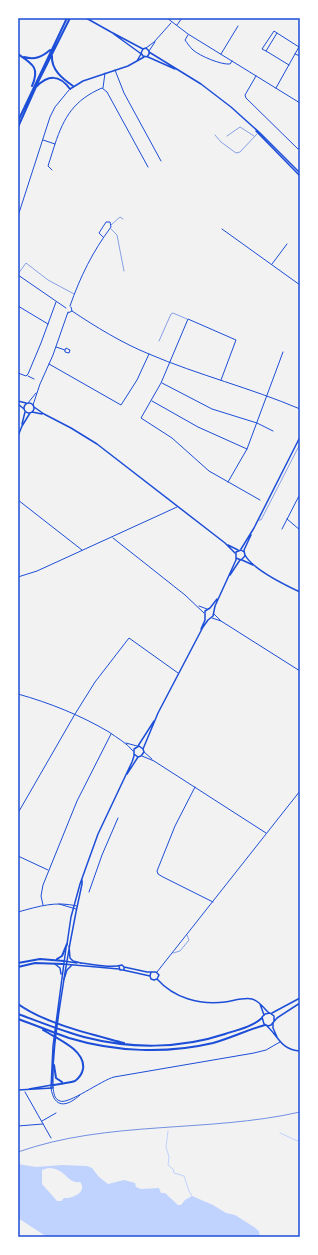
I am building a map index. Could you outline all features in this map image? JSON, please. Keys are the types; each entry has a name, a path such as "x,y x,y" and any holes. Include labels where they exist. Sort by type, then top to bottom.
{"highway":[{"path":"18,127 68,18"},
{"path":"18,121 31,91 65,26"},
{"path":"21,56 32,58 40,57 46,54 53,47"},
{"path":"53,52 52,60 54,69 73,86"},
{"path":"18,54 33,65 36,73 31,91"},
{"path":"36,88 46,80 54,78 61,80 70,89"},
{"path":"56,960 62,956 68,945"},
{"path":"18,963 34,959 56,960 65,963"},
{"path":"18,966 35,963 65,963"},
{"path":"18,1004 30,1012 50,1020 87,1033 131,1045"},
{"path":"18,1014 85,1037 131,1045 164,1045 201,1040 237,1030 255,1023 262,1018"},
{"path":"18,1019 70,1038 95,1045 153,1050 186,1048 212,1043 266,1025"},
{"path":"37,1026 69,1045 81,1057 83,1067 81,1075 74,1081 52,1086"},
{"path":"54,1065 56,1078 65,1083"}],"street":[{"path":"86,18 143,49"},
{"path":"167,18 188,34 300,103"},
{"path":"177,26 180,18"},
{"path":"137,61 143,49 154,42 172,22"},
{"path":"221,55 238,26"},
{"path":"276,88 300,46 274,31 262,49 289,65"},
{"path":"111,32 145,57 175,69"},
{"path":"266,51 277,33"},
{"path":"188,34 185,40 197,53 217,62 230,64 232,61"},
{"path":"18,216 42,140 55,107 64,94 73,86 84,80 115,70 145,57 154,42"},
{"path":"146,48 175,69 215,94 251,124 300,173"},
{"path":"295,54 300,56"},
{"path":"115,70 124,93 161,161"},
{"path":"52,170 48,166 63,123 71,110 82,99 102,88 105,73"},
{"path":"256,76 245,95 246,98 298,149 300,148"},
{"path":"102,88 107,92 148,167"},
{"path":"251,124 300,176"},
{"path":"42,140 55,144"},
{"path":"103,237 99,233 106,222 110,222 110,228 88,261 70,306 72,311 149,354 300,409"},
{"path":"222,229 300,286"},
{"path":"272,265 287,244"},
{"path":"18,275 66,308 68,312 56,347 38,390 33,410 30,412 18,436"},
{"path":"27,375 42,343 56,302"},
{"path":"18,306 48,324"},
{"path":"66,308 70,306"},
{"path":"68,312 72,311"},
{"path":"221,380 236,340 188,319 161,383 141,418 172,438 209,471 260,500"},
{"path":"56,347 65,350"},
{"path":"227,482 247,449 283,352"},
{"path":"49,364 121,405 137,380 149,354"},
{"path":"18,373 34,378"},
{"path":"161,383 212,408 257,423 273,431"},
{"path":"22,426 24,406 32,400 38,390"},
{"path":"18,401 33,406 44,414 97,444 225,543 235,553 236,558 226,582"},
{"path":"151,401 198,427 247,449"},
{"path":"18,404 24,410 44,414"},
{"path":"300,438 257,521 244,552 245,555 257,567 269,576 300,592"},
{"path":"282,529 300,495"},
{"path":"18,500 82,550"},
{"path":"18,577 37,571 178,507"},
{"path":"287,519 300,530"},
{"path":"235,553 243,547 254,528"},
{"path":"112,537 197,605 207,618 221,621 300,671"},
{"path":"225,543 244,552"},
{"path":"199,634 205,614 219,595 238,562 242,560 245,555"},
{"path":"236,558 257,567"},
{"path":"122,782 135,760 143,754 143,749 158,713 199,634 211,618 219,595"},
{"path":"197,605 214,612 221,621"},
{"path":"18,813 95,682 129,638 178,673"},
{"path":"18,694 55,705 90,721 124,742 134,754 132,762 98,834 73,908 54,1039 52,1086 56,1098 62,1102 66,1102 114,1077 254,1053 266,1050 280,1042"},
{"path":"133,751 158,713"},
{"path":"42,905 42,889 77,800 111,734"},
{"path":"124,742 141,747 154,761"},
{"path":"134,754 154,761 267,833"},
{"path":"195,787 175,826 157,870 158,874 163,877 213,902"},
{"path":"157,979 159,977 158,972 300,791"},
{"path":"89,892 102,855 118,818"},
{"path":"18,856 49,870"},
{"path":"82,880 68,945 70,958 73,961 82,963"},
{"path":"18,912 42,905 58,903 77,906"},
{"path":"58,903 76,909"},
{"path":"50,963 58,965 63,979"},
{"path":"65,963 122,965 124,967 158,972"},
{"path":"65,963 119,969 150,976 152,980 157,979 171,991 195,1001 214,1003 249,999 259,1002 274,1017 273,1028 280,1042 289,1049 300,1051"},
{"path":"63,979 67,969 73,965"},
{"path":"150,976 151,972"},
{"path":"264,1014 275,1012 300,998"},
{"path":"259,1002 264,1014 262,1022 277,1037"},
{"path":"266,1025 270,1025 300,1003"},
{"path":"52,1086 54,1039"},
{"path":"18,1090 52,1086"},
{"path":"25,1092 51,1138"},
{"path":"42,1121 56,1113"},
{"path":"18,1126 43,1124"}],"lane":[{"path":"227,136 240,127 255,136"},
{"path":"215,135 221,142 236,153 240,152 258,133"},
{"path":"111,225 120,217 123,219"},
{"path":"110,228 117,235 124,271"},
{"path":"18,275 26,263 48,280 74,294"},
{"path":"159,341 171,314 173,313 188,319"},
{"path":"257,521 261,520 300,444"},
{"path":"173,953 180,951 188,940 187,935"}],"water":[{"path":"18,1164 36,1167 62,1165 87,1166 92,1168 99,1177 108,1184 124,1180 135,1183 136,1187 141,1189 159,1188 161,1193 165,1193 178,1205 181,1205 185,1200 192,1196 213,1205 226,1213 235,1215 259,1231 260,1237 50,1237 44,1235 18,1218","holes":["48,1168 59,1170 72,1181 80,1182 82,1185 81,1191 75,1196 57,1201 42,1184 42,1170"]}],"waterway":[{"path":"168,1131 166,1147 169,1157 168,1165 173,1169 174,1173 184,1176 192,1196"},
{"path":"280,1133 300,1142"}],"railway":[{"path":"18,1152 52,1142 87,1135 230,1123 300,1112"}]}
